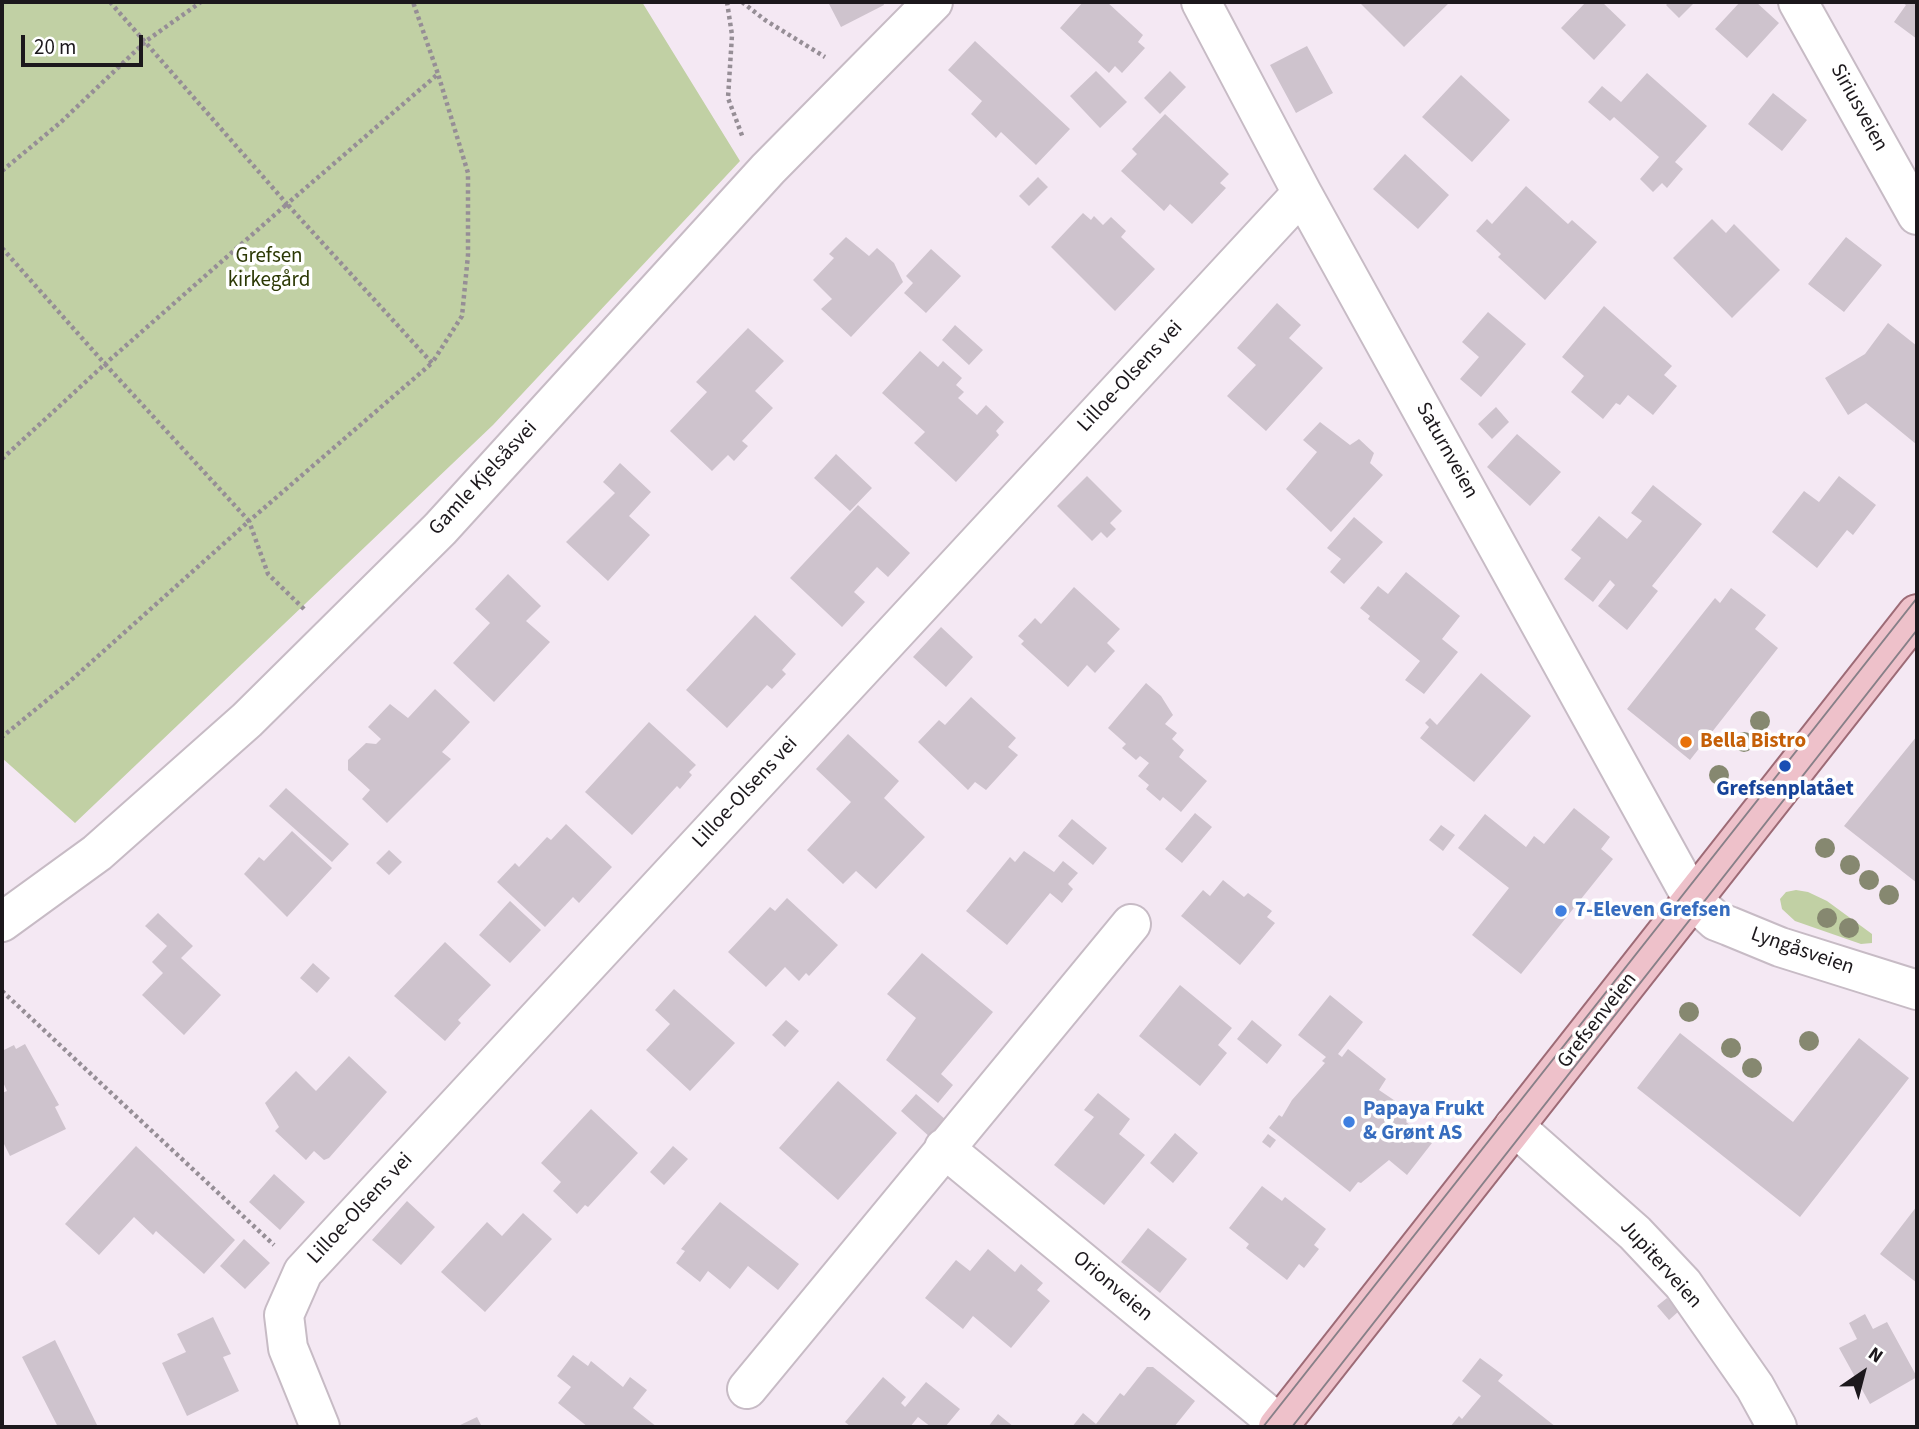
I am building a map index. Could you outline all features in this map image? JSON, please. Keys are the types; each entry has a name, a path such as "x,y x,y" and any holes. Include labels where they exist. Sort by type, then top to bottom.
{"main road":[{"name":"Grefsenveien","path":"1279,1426 1917,614"}],"street":[{"name":"Gamle Kjelsåsvei","path":"2,922 97,853 247,720 439,528 768,169 933,2"},
{"name":"Saturnveien","path":"1201,2 1302,193 1693,900"},
{"name":"Siriusveien","path":"1798,2 1917,215"},
{"name":"Lilloe-Olsens vei","path":"320,1427 288,1348 284,1315 303,1272 1302,193"},
{"name":"Lyngåsveien","path":"1693,900 1716,920 1780,947 1917,990"},
{"path":"747,1389 1131,923"},
{"name":"Jupiterveien","path":"1514,1126 1635,1233 1683,1284 1755,1387 1777,1427"},
{"name":"Orionveien","path":"944,1149 1279,1426"}],"path":[{"path":"110,2 287,204 432,363"},
{"path":"2,171 61,122 146,41 201,2"},
{"path":"2,737 69,682 248,521 432,363 462,316 468,255 468,173 413,2"},
{"path":"727,2 732,35 730,107 745,142 768,169"},
{"path":"743,2 808,48 860,75"},
{"path":"2,458 105,364 438,74"},
{"path":"2,248 248,521 268,574 331,635"},
{"path":"2,991 303,1272"}],"green space":[{"name":"Grefsen kirkegård","path":"2,2 642,2 740,161 493,425 75,823 2,758"},
{"path":"1786,892 1808,892 1827,901 1872,934 1872,943 1861,944 1795,921 1782,909 1780,899"}],"building":[{"path":"828,2 883,2 884,5 841,27"},
{"path":"1083,2 1107,2 1143,35 1138,42 1145,48 1122,73 1115,66 1109,73 1060,28"},
{"path":"1359,2 1450,2 1404,47"},
{"path":"1586,2 1602,2 1626,25 1594,60 1561,28"},
{"path":"1669,2 1695,2 1679,18 1666,5"},
{"path":"1740,2 1756,2 1779,23 1747,58 1715,29"},
{"path":"1901,2 1917,2 1917,39 1894,22 1906,5"},
{"path":"975,41 1070,129 1036,165 1001,132 996,138 971,114 982,101 948,70"},
{"path":"1307,46 1333,93 1296,113 1270,65"},
{"path":"1096,71 1127,102 1100,128 1070,96"},
{"path":"1170,71 1186,87 1160,114 1144,98"},
{"path":"1647,73 1707,126 1675,162 1683,169 1667,188 1662,183 1653,192 1640,179 1659,157 1614,117 1610,121 1588,102 1602,86 1621,102"},
{"path":"1461,75 1510,120 1472,162 1422,117"},
{"path":"1773,93 1807,120 1782,151 1748,124"},
{"path":"1165,114 1229,174 1220,183 1226,188 1192,224 1170,204 1164,211 1121,171 1137,154 1132,149"},
{"path":"1405,154 1449,195 1418,229 1373,189"},
{"path":"1038,177 1048,187 1029,206 1019,196"},
{"path":"1526,186 1568,224 1572,220 1597,242 1545,300 1498,257 1501,254 1476,231 1487,219 1492,224"},
{"path":"1083,213 1091,220 1094,216 1103,225 1111,217 1126,231 1121,237 1155,269 1115,311 1051,247"},
{"path":"1712,219 1726,233 1734,224 1780,270 1732,318 1673,258"},
{"path":"846,237 869,256 877,248 894,263 903,282 851,337 821,309 832,299 813,280 834,258 829,254"},
{"path":"1846,237 1882,265 1844,312 1808,284"},
{"path":"931,249 961,276 926,313 904,293 913,283 906,276"},
{"path":"1277,303 1301,325 1289,338 1323,368 1266,431 1227,396 1256,365 1237,348"},
{"path":"1604,306 1672,366 1664,375 1677,386 1653,415 1628,395 1620,405 1616,403 1603,419 1571,392 1584,376 1562,357"},
{"path":"1488,312 1526,344 1481,397 1460,379 1479,357 1462,342"},
{"path":"1888,323 1917,346 1916,444 1866,403 1848,415 1825,378 1865,354"},
{"path":"955,325 983,350 969,365 942,340"},
{"path":"748,328 784,361 755,391 773,408 742,441 748,446 734,461 728,455 712,471 670,431 707,392 696,382"},
{"path":"920,351 938,367 943,361 962,378 956,385 964,392 958,398 977,415 986,405 1004,422 996,431 999,435 956,482 914,443 925,432 882,393"},
{"path":"1496,407 1509,422 1492,439 1478,424"},
{"path":"1320,422 1350,445 1359,439 1374,453 1370,463 1383,475 1331,532 1286,489 1317,452 1303,440"},
{"path":"1517,434 1561,472 1530,506 1487,467"},
{"path":"836,454 872,488 850,511 814,478"},
{"path":"620,463 651,492 629,516 650,535 608,581 566,542 615,493 603,482"},
{"path":"1087,476 1122,511 1110,523 1116,529 1107,538 1101,532 1092,541 1057,506"},
{"path":"1839,476 1876,505 1853,535 1847,530 1817,568 1772,532 1804,491 1819,502"},
{"path":"1653,485 1702,524 1652,586 1658,591 1627,630 1598,606 1615,585 1610,580 1593,602 1564,579 1581,558 1571,550 1599,516 1627,539 1642,521 1631,513"},
{"path":"858,505 910,553 888,577 877,567 854,592 865,602 842,627 790,578"},
{"path":"1354,517 1383,542 1344,584 1330,572 1341,559 1327,548"},
{"path":"1406,572 1460,616 1442,639 1458,652 1424,694 1405,680 1420,661 1368,619 1370,616 1360,608 1378,586 1388,594"},
{"path":"508,574 541,606 526,621 550,642 494,702 453,663 490,623 475,609"},
{"path":"1074,587 1120,629 1107,643 1115,651 1095,673 1087,665 1068,687 1021,644 1024,641 1018,636 1035,618 1041,624"},
{"path":"1731,588 1766,615 1755,629 1778,648 1690,760 1627,709 1715,598 1720,603"},
{"path":"755,615 796,654 782,670 786,674 772,689 767,685 727,728 686,690"},
{"path":"941,627 973,657 946,687 913,657"},
{"path":"1481,673 1531,716 1474,782 1420,738 1429,727 1425,723 1430,718 1437,725"},
{"path":"1146,683 1161,696 1173,715 1165,724 1177,733 1172,739 1184,750 1179,757 1207,781 1181,812 1163,797 1160,801 1146,789 1149,785 1138,776 1149,763 1140,756 1136,760 1122,748 1126,744 1108,728"},
{"path":"435,689 470,722 442,752 451,759 387,823 362,799 370,790 348,770 348,760 366,743 376,744 381,739 368,727 390,704 408,718"},
{"path":"971,697 1016,738 1008,747 1018,755 986,790 975,782 968,790 918,742 939,720 945,725"},
{"path":"649,722 696,765 689,772 692,775 680,789 677,786 632,835 585,792"},
{"path":"848,734 899,781 884,798 925,837 876,889 856,871 843,884 807,850 851,802 816,769"},
{"path":"1917,736 1917,883 1844,826"},
{"path":"286,788 349,844 332,862 269,806"},
{"path":"1574,808 1610,837 1601,849 1613,859 1521,974 1472,935 1509,888 1458,848 1485,814 1526,847 1534,836 1544,844"},
{"path":"1195,813 1212,827 1182,863 1165,849"},
{"path":"1072,819 1107,848 1093,865 1058,836"},
{"path":"566,824 612,867 579,903 573,897 545,927 497,882 515,863 519,867 547,837 551,840"},
{"path":"1441,825 1455,835 1443,851 1429,840"},
{"path":"292,831 332,868 287,917 244,874 259,857 264,861"},
{"path":"389,850 402,862 389,875 376,863"},
{"path":"1024,851 1054,872 1063,861 1078,873 1068,884 1073,889 1062,903 1050,893 1007,945 966,911 1010,857 1015,862"},
{"path":"1223,880 1244,897 1248,893 1272,911 1267,917 1275,923 1240,965 1181,916 1203,890 1210,896"},
{"path":"787,898 838,945 809,976 806,973 799,981 785,967 766,987 728,952 770,907 775,911"},
{"path":"510,901 541,930 510,963 479,935"},
{"path":"158,913 193,946 181,958 221,995 184,1035 142,995 163,973 152,962 167,946 145,926"},
{"path":"445,942 491,985 458,1020 461,1023 445,1041 394,996"},
{"path":"922,953 993,1012 941,1074 953,1085 938,1103 886,1060 916,1018 887,994"},
{"path":"313,963 330,978 317,993 300,978"},
{"path":"1180,985 1232,1028 1218,1045 1227,1053 1200,1086 1139,1036"},
{"path":"674,989 735,1043 690,1091 646,1050 670,1024 655,1010"},
{"path":"1330,995 1363,1022 1338,1054 1342,1057 1348,1049 1386,1079 1379,1090 1413,1113 1406,1122 1432,1143 1407,1175 1389,1160 1361,1183 1358,1182 1350,1192 1269,1128 1279,1115 1282,1117 1292,1100 1325,1063 1322,1061 1326,1057 1298,1035"},
{"path":"786,1020 799,1031 785,1047 772,1035"},
{"path":"1252,1020 1282,1045 1267,1064 1237,1039"},
{"path":"1680,1033 1793,1122 1859,1038 1909,1078 1800,1217 1637,1088"},
{"path":"25,1044 59,1105 55,1107 66,1129 10,1156 2,1140 2,1093 7,1091 2,1080 2,1051 14,1045 16,1049"},
{"path":"349,1056 387,1092 329,1158 324,1160 314,1151 306,1160 275,1131 279,1127 265,1103 296,1071 316,1091"},
{"path":"838,1081 897,1133 838,1200 779,1148"},
{"path":"1098,1093 1130,1119 1119,1134 1145,1155 1104,1205 1054,1165 1094,1117 1084,1110"},
{"path":"916,1094 946,1120 931,1138 901,1111"},
{"path":"591,1109 638,1153 588,1207 585,1205 577,1214 553,1191 561,1182 541,1163"},
{"path":"1175,1133 1198,1153 1173,1183 1150,1163"},
{"path":"1268,1134 1276,1140 1270,1148 1262,1142"},
{"path":"136,1146 235,1240 204,1274 156,1231 153,1235 134,1217 99,1255 65,1224"},
{"path":"673,1146 688,1159 664,1185 650,1172"},
{"path":"274,1174 305,1202 280,1230 249,1202"},
{"path":"1262,1186 1282,1201 1285,1197 1326,1229 1314,1245 1319,1249 1304,1268 1299,1264 1287,1280 1246,1248 1249,1244 1229,1228"},
{"path":"407,1201 435,1227 401,1265 372,1240"},
{"path":"720,1202 799,1264 778,1290 748,1266 730,1289 708,1271 700,1282 676,1263 685,1251 681,1249"},
{"path":"1917,1206 1917,1283 1880,1254"},
{"path":"523,1213 552,1239 485,1312 441,1272 487,1222 502,1236"},
{"path":"1148,1228 1187,1259 1160,1293 1121,1262"},
{"path":"244,1239 270,1263 245,1289 220,1266"},
{"path":"988,1249 1015,1272 1021,1264 1043,1283 1037,1290 1050,1301 1011,1348 973,1316 963,1329 925,1298 956,1260 970,1271"},
{"path":"1667,1298 1679,1311 1669,1320 1657,1306"},
{"path":"1865,1314 1873,1329 1887,1322 1917,1377 1870,1404 1839,1348 1857,1339 1849,1323"},
{"path":"213,1317 231,1354 223,1357 239,1391 187,1416 162,1363 186,1352 177,1334"},
{"path":"55,1340 98,1427 58,1427 22,1357"},
{"path":"573,1355 588,1366 591,1361 623,1387 630,1377 647,1390 633,1408 657,1427 588,1427 558,1403 571,1387 557,1376"},
{"path":"1480,1358 1503,1375 1498,1381 1556,1427 1450,1427 1459,1416 1462,1419 1481,1396 1462,1381"},
{"path":"1147,1367 1153,1367 1195,1401 1174,1427 1072,1427 1083,1413 1096,1424 1120,1393 1124,1396"},
{"path":"883,1377 906,1397 901,1403 905,1407 926,1382 960,1409 945,1427 931,1427 918,1417 910,1427 851,1427 845,1422"},
{"path":"998,1414 1014,1427 988,1427"},
{"path":"477,1417 482,1427 456,1427"}],"tram line":[{"path":"1263,1427 1917,598"},
{"path":"1292,1427 1917,630"}],"place":[{"name":"Bella Bistro","path":"1686,742"},
{"name":"Grefsenplatået","path":"1785,766"},
{"name":"7-Eleven Grefsen","path":"1561,911"},
{"name":"Papaya Frukt & Grønt AS","path":"1349,1122"}]}
